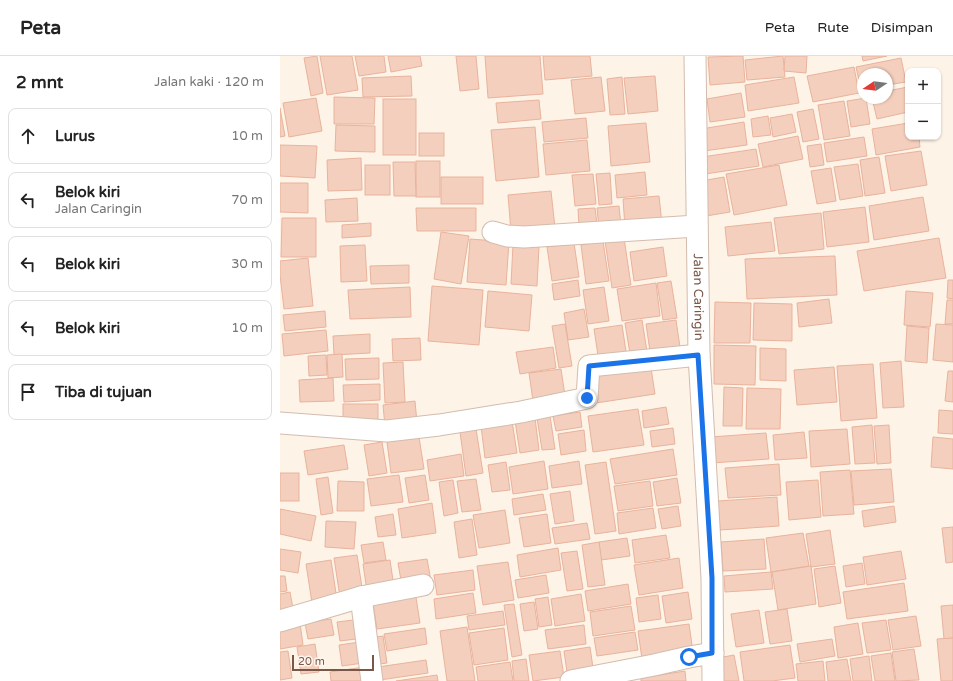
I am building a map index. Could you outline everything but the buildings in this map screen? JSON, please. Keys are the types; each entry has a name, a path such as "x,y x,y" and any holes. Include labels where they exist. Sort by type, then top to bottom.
{"street":[{"name":"Jalan Caringin","path":"695,56 698,355 712,578 713,681"},
{"path":"492,232 507,236 524,237 697,226"},
{"path":"280,423 387,431 439,425 521,412 587,398 589,366 698,355"},
{"path":"280,621 361,597 423,586"},
{"path":"361,597 372,681"},
{"path":"571,681 712,653"}],"route":[{"path":"587,398 589,366 698,355 712,578 712,653 689,657"}]}
